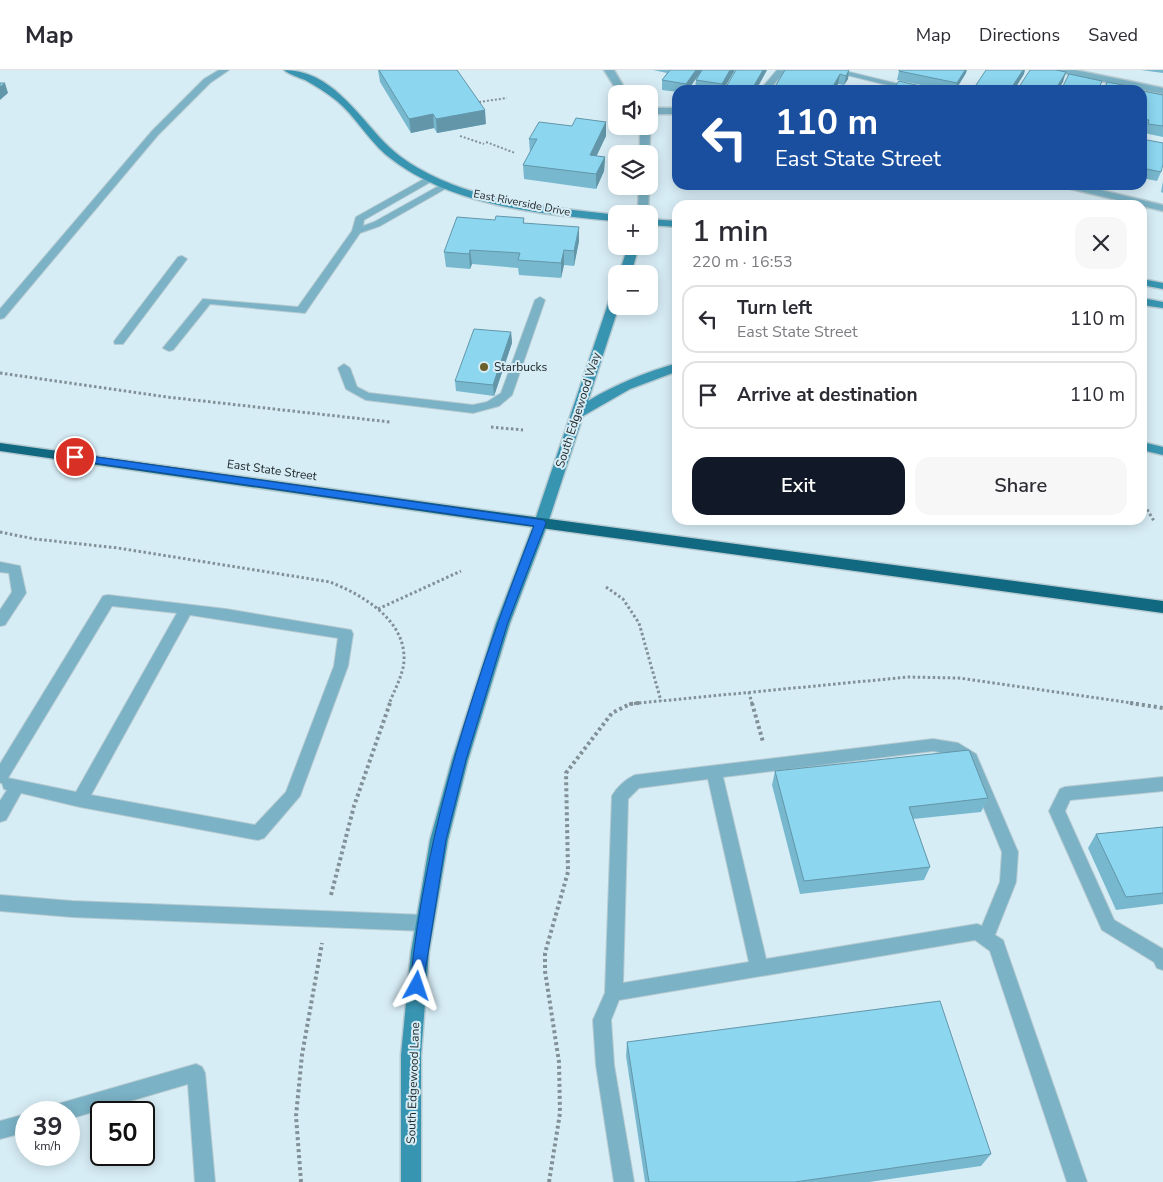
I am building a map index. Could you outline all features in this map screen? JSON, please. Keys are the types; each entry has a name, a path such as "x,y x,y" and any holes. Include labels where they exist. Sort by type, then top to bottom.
{"highway":[{"name":"East State Street","path":"0,447 541,523 1163,607"}],"street":[{"name":"East Riverside Drive","path":"289,70 325,87 342,100 372,136 390,153 408,166 431,178 482,197 555,211 608,217"},
{"path":"609,70 618,85"},
{"path":"1062,70 1134,85"},
{"path":"1147,88 1163,91"},
{"path":"658,111 672,111"},
{"path":"1088,190 1130,200"},
{"path":"1147,204 1163,208"},
{"path":"658,223 672,224"},
{"path":"1147,283 1163,286"},
{"path":"1147,302 1163,305"},
{"name":"South Edgewood Way","path":"541,523 610,315"},
{"path":"577,414 607,393 647,375 672,369"},
{"path":"1147,447 1163,451"},
{"name":"South Edgewood Lane","path":"411,1182 412,1055 420,952 439,840 460,760 503,622 541,523"}],"lane":[{"path":"0,316 155,133 206,81 225,70"},
{"path":"768,85 782,70"},
{"path":"830,70 897,85"},
{"path":"169,348 207,301 301,311 357,231 359,219 431,178"},
{"path":"357,231 377,224 447,185"},
{"path":"119,342 182,258"},
{"path":"344,368 352,389 366,396 473,410 486,408 497,403 506,395 540,300"},
{"path":"0,567 15,569 19,593 0,621"},
{"path":"0,777 108,600 226,614 346,634 342,666 292,796 258,833 80,800 0,781"},
{"path":"80,800 186,610"},
{"path":"624,1182 605,1065 602,1020 614,993 620,796 635,782 933,746 958,749 971,758 1010,852 1008,882 985,938"},
{"path":"714,771 758,968"},
{"path":"1163,784 1064,794 1057,811 1108,925 1160,956 1163,962"},
{"path":"0,815 17,786"},
{"path":"0,903 72,909 327,918 425,924"},
{"path":"614,993 977,932 997,946 1076,1182"},
{"path":"80,1107 196,1073 205,1182"},
{"path":"0,1130 15,1126"}],"path":[{"path":"479,102 508,98"},
{"path":"460,136 515,153"},
{"path":"0,372 167,397 398,422"},
{"path":"485,426 523,430"},
{"path":"1147,509 1154,521"},
{"path":"0,532 165,555 330,582 350,589 378,609 396,630 403,645 404,663 351,818 337,866 327,918 300,1072 296,1116 301,1182"},
{"path":"378,609 462,571"},
{"path":"606,587 623,599 639,623 661,701"},
{"path":"749,692 770,765"}],"building":[{"path":"379,70 457,70 485,110 436,119 433,114 409,119"},
{"path":"670,70 696,70 686,84 662,80"},
{"path":"702,70 730,70 722,84 696,80"},
{"path":"736,70 763,70 754,85 727,85"},
{"path":"785,70 849,70 846,76 840,74 834,85 776,85"},
{"path":"899,70 965,70 957,83"},
{"path":"986,70 1023,70 1013,85 976,85"},
{"path":"1030,70 1066,72 1058,85 1020,85"},
{"path":"1069,74 1102,81 1100,85 1064,85"},
{"path":"899,81 916,85 896,85"},
{"path":"1107,82 1123,85 1106,85"},
{"path":"1147,92 1163,95 1163,126 1148,124 1149,120 1147,120"},
{"path":"576,118 606,122 590,155 605,157 596,174 523,165 537,139 529,139 539,122 572,126"},
{"path":"1147,140 1163,143 1161,172 1147,169"},
{"path":"496,216 524,218 523,223 579,227 574,251 564,250 561,263 518,260 520,253 470,250 469,254 444,252 457,217 495,220"},
{"name":"Starbucks","path":"474,329 511,332 493,385 455,381"},
{"path":"969,750 988,798 909,807 930,867 804,881 775,771"},
{"path":"1163,827 1163,893 1126,897 1096,834"},
{"path":"940,1001 991,1154 795,1182 649,1182 627,1042"}],"place":[{"name":"Starbucks","path":"484,367"}],"route":[{"path":"75,457 541,523 503,622 460,760 439,840 420,952 417,986"}]}
